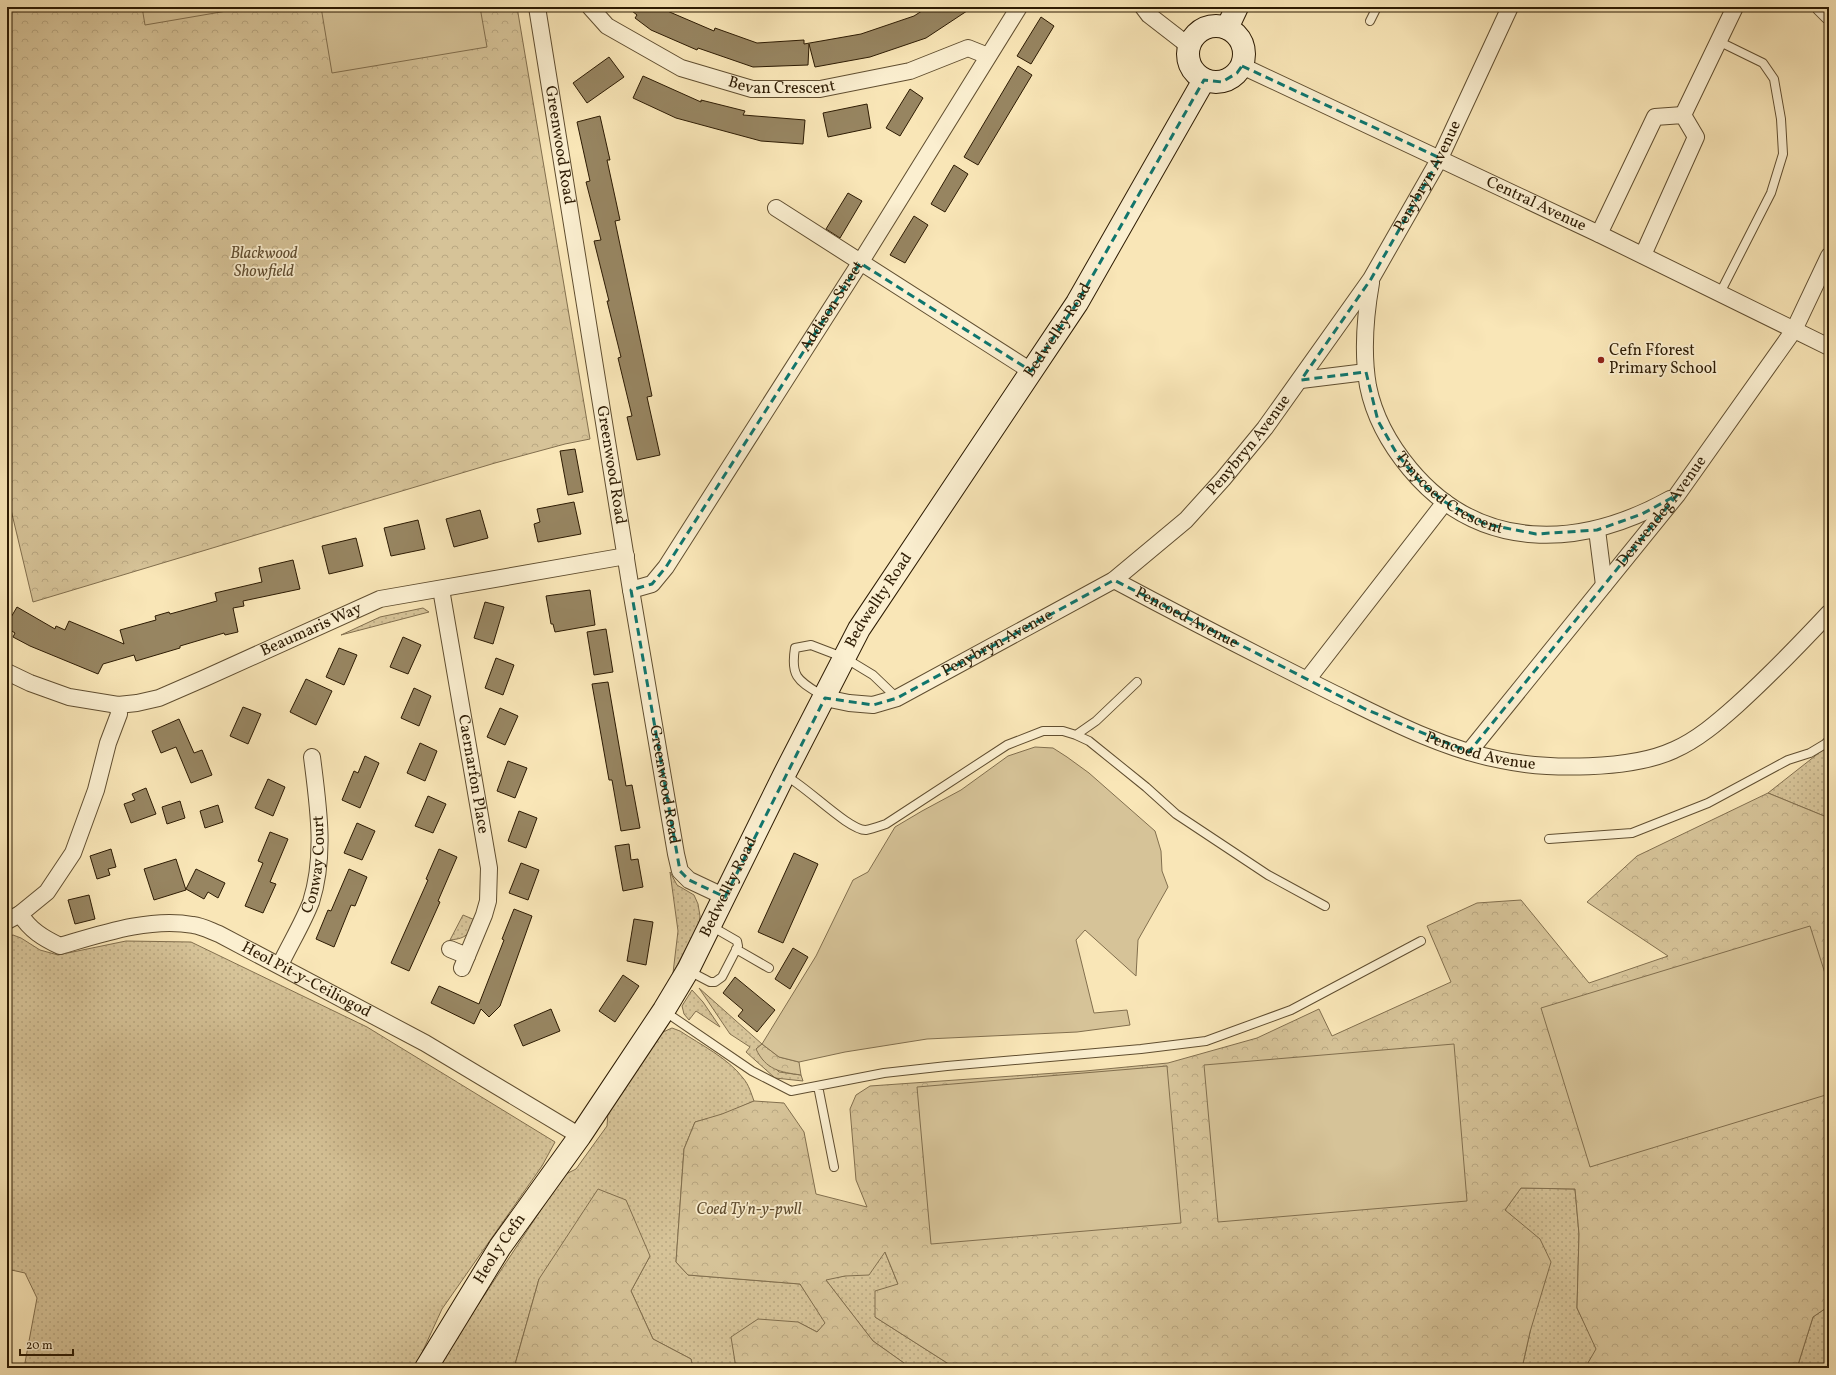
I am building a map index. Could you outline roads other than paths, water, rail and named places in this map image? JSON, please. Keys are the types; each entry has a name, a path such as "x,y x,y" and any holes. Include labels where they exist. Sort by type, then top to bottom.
{"street":[{"name":"Greenwood Road","path":"537,7 631,590 680,871 689,880 725,897"},
{"name":"Bevan Crescent","path":"590,7 607,26 681,68 752,89 820,89 910,71 968,48 988,56"},
{"name":"Addison Street","path":"631,590 652,584 666,567 860,263 1019,7"},
{"path":"1143,7 1149,15 1189,46"},
{"path":"1227,28 1237,7"},
{"name":"Penybryn Avenue","path":"825,698 849,703 873,705 897,698 1114,580 1186,520 1224,479 1265,428 1372,280 1440,158 1510,7"},
{"path":"1503,21 1518,7"},
{"path":"1683,115 1735,7"},
{"path":"1820,7 1829,16"},
{"path":"1218,26 1227,28 1235,33 1244,48 1242,66 1237,73 1222,82 1204,80 1197,75 1189,62 1189,46 1193,37 1200,31 1209,27 1218,26"},
{"name":"Central Avenue","path":"1242,66 1643,255 1829,347"},
{"name":"Bedwellty Road","path":"580,1136 664,1010 688,970 711,926 784,775 825,698 859,629 1077,303 1204,80"},
{"path":"1599,234 1655,117 1683,115"},
{"path":"1643,255 1696,137 1683,115"},
{"path":"776,208 1031,371"},
{"name":"Derwendeg Avenue","path":"1468,752 1677,495 1794,330 1829,256"},
{"name":"Tynycoed Crescent","path":"1372,280 1365,331 1366,372 1368,387 1378,421 1397,454 1421,482 1463,515 1485,524 1509,531 1549,534 1597,530 1642,514 1677,495"},
{"path":"1301,380 1366,372"},
{"path":"1307,680 1445,502"},
{"path":"1597,530 1604,585"},
{"name":"Beaumaris Way","path":"7,672 30,683 69,697 118,705 137,703 159,698 380,599 626,556"},
{"name":"Pencoed Avenue","path":"1114,580 1246,650 1422,734 1468,752 1501,760 1529,764 1577,766 1647,760 1675,750 1720,720 1751,692 1829,613"},
{"name":"Caernarfon Place","path":"441,589 489,868 488,901 464,962 450,949"},
{"name":"Heol Pit-y-Ceiliogod","path":"118,705 118,714 108,743 96,790 72,852 47,892 13,917 27,925 43,938 60,946 117,929 168,923 194,925 219,934 425,1043 580,1136"},
{"name":"Conway Court","path":"280,965 310,903 318,876 320,844 318,804 312,757"},
{"name":"Heol y Cefn","path":"426,1368 500,1247 580,1136"}],"lane":[{"path":"1370,21 1377,7"},
{"path":"1718,41 1763,63 1774,79 1781,119 1783,154 1771,193 1720,293"},
{"path":"825,698 800,682 792,665 794,648 811,645 845,658 873,675 897,698"},
{"path":"1076,735 1096,721 1136,682"},
{"path":"784,775 798,782 847,822 865,830 886,824 1007,745 1043,731 1063,731 1088,741 1140,782 1176,814 1268,875 1325,906"},
{"path":"1549,839 1632,833 1708,803 1788,760 1810,753 1829,740"},
{"path":"688,970 710,982 715,982 722,977 736,949 737,941 711,926"},
{"path":"664,1010 752,1071 791,1091 908,1070 1141,1049 1206,1041 1291,1010 1421,941"},
{"path":"736,949 769,968"},
{"path":"818,1086 834,1167"}],"place":[{"name":"Cefn Fforest Primary School","path":"1601,360"}],"park label":[{"name":"Blackwood Showfield","path":"264,263"},
{"name":"Coed Ty'n-y-pwll","path":"749,1210"}]}
